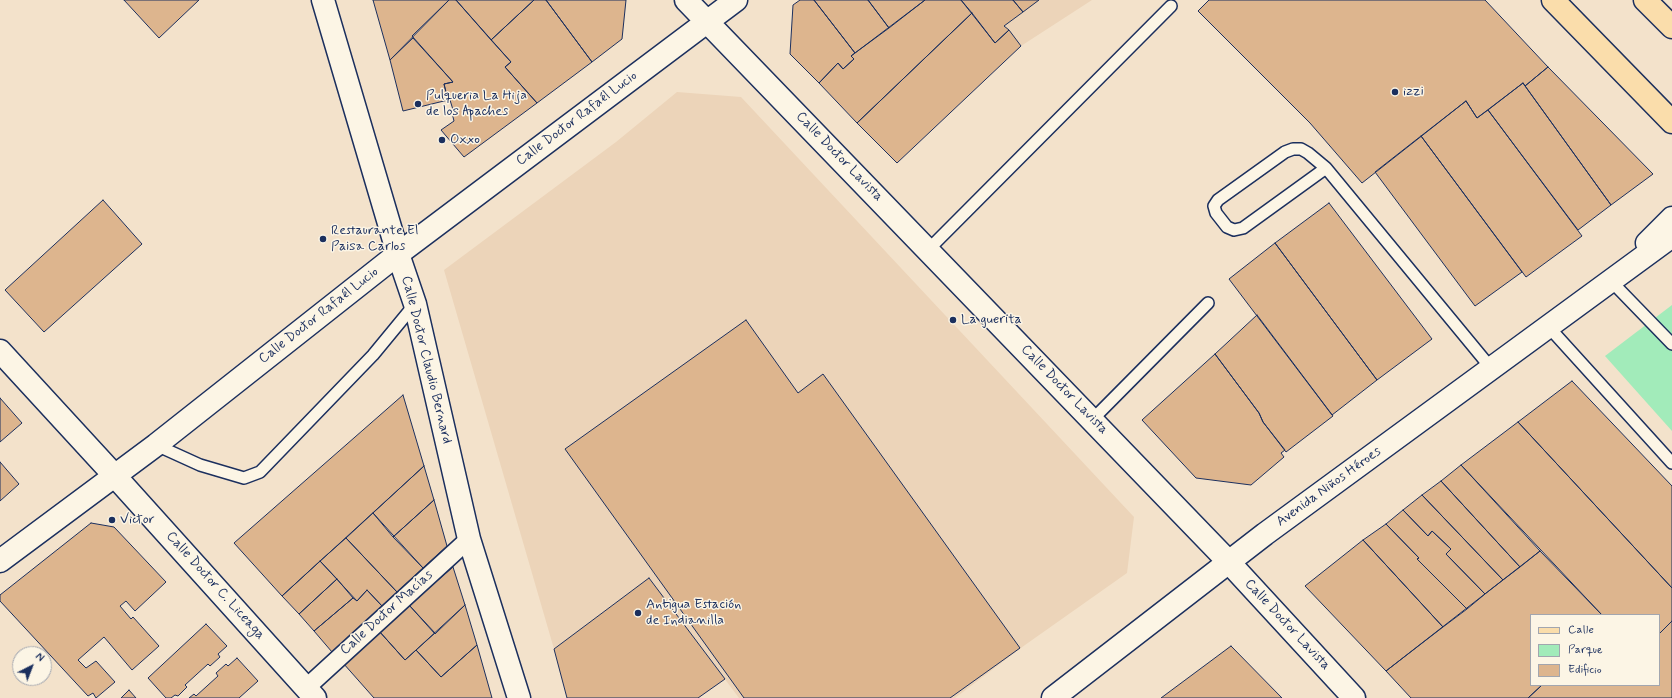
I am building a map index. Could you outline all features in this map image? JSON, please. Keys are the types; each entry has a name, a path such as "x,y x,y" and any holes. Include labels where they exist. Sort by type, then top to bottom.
{"main road":[{"path":"1554,0 1672,122"},
{"path":"1645,0 1672,28"}],"street":[{"name":"Calle Doctor Claudio Bernard","path":"324,0 398,254 415,304 469,539 519,698"},
{"name":"Calle Doctor Lavista","path":"686,0 708,21 1229,562 1354,698"},
{"name":"Calle Doctor Rafaél Lucio","path":"0,562 156,444 398,254 736,0"},
{"name":"Avenida Niños Héroes","path":"1610,280 1672,218"},
{"name":"Avenida Niños Héroes","path":"1053,698 1272,529 1491,368 1547,324 1672,236"},
{"name":"Calle Doctor C. Liceaga","path":"0,351 310,693"},
{"name":"Calle Doctor Macías","path":"310,693 469,539"}],"lane":[{"path":"928,250 1171,6"},
{"path":"1326,168 1243,228 1234,230 1227,227 1216,213 1214,206 1218,200 1285,152 1293,149 1301,149 1326,168 1491,368"},
{"path":"1610,280 1672,344"},
{"path":"1092,420 1208,303"},
{"path":"156,444 200,465 244,478 260,472 373,355 415,304"},
{"path":"1547,324 1672,463"}],"shaded area":[{"path":"1039,0 1092,0 1021,46 1004,26"},
{"path":"677,92 741,97 1134,517 1127,573 1025,645 955,698 739,698 649,578 554,649 444,270 616,142"}],"green space":[{"path":"1672,305 1672,431 1605,356"}],"building":[{"path":"124,0 199,0 159,38"},
{"path":"373,0 449,0 390,60"},
{"path":"449,0 456,0 511,62 505,67 537,103 464,157 441,130 454,121 452,113 454,113 450,100 448,101 444,84 453,82 412,36"},
{"path":"456,0 534,0 491,40"},
{"path":"534,0 546,0 592,62 537,103 505,67 511,62 491,40"},
{"path":"546,0 626,0 622,39 592,62"},
{"path":"800,0 814,0 855,53 851,56 854,59 843,69 838,63 819,83 790,54 793,5"},
{"path":"814,0 868,0 889,28 855,53"},
{"path":"868,0 925,0 889,28"},
{"path":"925,0 961,0 972,13 857,123 819,83 838,63 843,69 854,59 851,56"},
{"path":"961,0 1013,0 1023,12 1004,26 1009,30 995,43"},
{"path":"1013,0 1039,0 1023,12"},
{"name":"izzi","path":"1209,0 1485,0 1548,67 1525,86 1523,83 1477,118 1466,101 1362,183 1310,123 1198,11"},
{"path":"972,13 995,43 1009,30 1021,46 897,163 857,123"},
{"path":"413,38 453,82 444,84 448,100 403,111 390,60"},
{"path":"1548,67 1653,174 1611,205 1525,86"},
{"path":"1523,83 1611,205 1578,230 1488,110"},
{"path":"1466,101 1477,118 1488,110 1582,236 1526,277 1421,136"},
{"path":"1421,136 1522,272 1475,306 1375,172"},
{"path":"103,200 142,244 44,332 5,290"},
{"path":"1329,203 1432,339 1377,380 1275,243"},
{"path":"1275,243 1377,380 1332,415 1229,279"},
{"path":"1257,315 1333,416 1286,452 1215,354"},
{"path":"746,320 798,393 823,374 1020,648 950,698 744,698 565,449"},
{"path":"1215,354 1259,413 1263,422 1285,450 1281,453 1284,457 1251,485 1196,478 1142,420"},
{"path":"1572,381 1672,486 1672,588 1518,422"},
{"path":"403,395 424,466 282,596 234,543"},
{"path":"0,398 22,423 0,442"},
{"path":"1518,422 1672,588 1672,621 1660,633 1660,614 1601,614 1461,465"},
{"path":"0,462 19,484 0,501"},
{"path":"1461,465 1540,551 1520,567 1441,481"},
{"path":"424,466 434,500 393,537 373,513"},
{"path":"1441,481 1520,567 1503,580 1422,495"},
{"path":"1422,495 1503,580 1485,594 1446,554 1451,549 1432,531 1428,536 1403,510"},
{"path":"434,500 447,546 423,568 393,537"},
{"path":"1403,510 1428,536 1432,531 1451,549 1446,554 1485,594 1467,609 1417,559 1419,558 1386,524"},
{"path":"373,513 423,568 397,592 346,538"},
{"path":"91,523 114,527 166,582 135,611 126,601 120,606 131,619 133,617 159,646 132,670 104,637 78,660 86,668 96,661 115,682 96,698 93,693 88,696 52,657 52,646 42,646 0,601 0,595"},
{"path":"1386,524 1419,558 1417,559 1467,609 1443,627 1363,540"},
{"path":"346,538 397,592 382,606 367,590 357,601 320,561"},
{"path":"1363,540 1443,627 1386,671 1305,586"},
{"path":"1540,551 1601,614 1530,614 1530,686 1541,686 1528,698 1411,698 1386,671"},
{"path":"320,561 337,579 299,614 282,596"},
{"path":"453,567 465,605 435,634 409,605"},
{"name":"Antigua Estación de Indianilla","path":"649,578 725,679 698,698 567,698 554,649"},
{"path":"337,579 353,598 314,631 299,614"},
{"path":"367,590 382,606 332,652 314,631 353,598 357,601"},
{"path":"409,605 435,633 405,660 379,631"},
{"path":"465,605 477,645 441,677 416,650"},
{"path":"1672,621 1672,698 1528,698 1541,686 1660,686 1660,633"},
{"path":"206,624 227,646 218,654 220,657 210,666 208,664 185,685 187,687 178,696 175,695 171,698 166,698 148,678"},
{"path":"379,631 405,660 416,650 441,677 477,645 492,698 374,698 343,663"},
{"path":"1231,646 1282,698 1161,698"},
{"path":"237,658 258,681 239,698 189,698 194,694 196,696 218,676 216,673 226,664 228,666"},
{"path":"129,690 136,698 121,698"}],"place":[{"name":"izzi","path":"1395,92"},
{"name":"Pulqueria La Hija de los Apaches","path":"418,104"},
{"name":"Oxxo","path":"442,140"},
{"name":"Restaurante El Paisa Carlos","path":"323,239"},
{"name":"La guerita","path":"953,320"},
{"name":"Victor","path":"112,520"},
{"name":"Antigua Estación de Indianilla","path":"638,613"}]}
